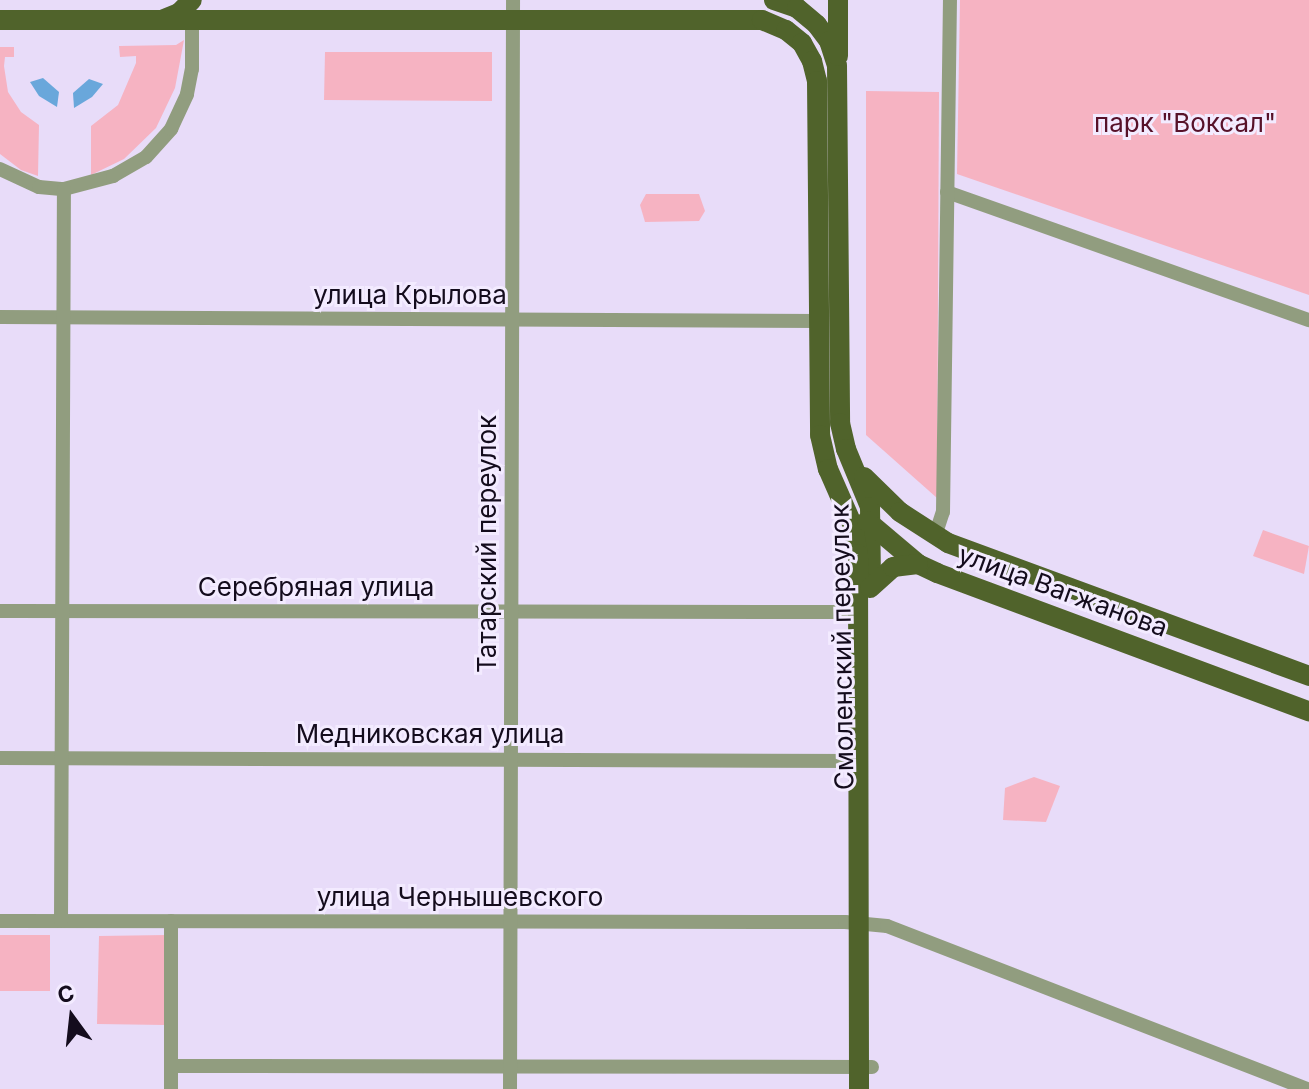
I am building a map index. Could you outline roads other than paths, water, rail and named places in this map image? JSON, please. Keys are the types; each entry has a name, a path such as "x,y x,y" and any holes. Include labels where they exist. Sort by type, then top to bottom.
{"main road":[{"name":"Смоленский переулок","path":"774,0 797,8 817,25 832,47 838,72 840,423 846,449 867,495 872,526 872,556 858,612 859,761 866,923"},
{"path":"838,0 838,72"},
{"path":"0,20 160,20 192,10 512,10"},
{"name":"Смоленский переулок","path":"512,10 762,20 782,27 798,39 810,56 816,76 815,321 820,435 830,474 855,535 864,589 866,1067 871,1089"},
{"name":"улица Вагжанова","path":"855,466 884,498 942,539 1309,676"},
{"name":"улица Вагжанова","path":"830,474 846,500 918,564 1309,711"},
{"path":"872,556 892,544 942,539"},
{"path":"864,589 893,567 918,564"},
{"name":"Смоленский переулок","path":"859,1089 866,1067"}],"street":[{"path":"942,539 950,0"},
{"path":"0,169 39,187 64,189 125,171 164,139 183,106 190,82 192,10"},
{"name":"Татарский переулок","path":"510,1089 512,10"},
{"path":"61,921 64,189"},
{"path":"947,192 1309,320"},
{"name":"улица Крылова","path":"0,317 815,321"},
{"name":"Серебряная улица","path":"0,611 858,612"},
{"name":"Медниковская улица","path":"0,758 859,761"},
{"name":"улица Чернышевского","path":"0,921 866,923 887,926 1307,1089"},
{"path":"171,921 171,1089"},
{"path":"171,1066 866,1067"}],"water":[{"path":"43,78 59,92 57,107 39,96 30,82"},
{"path":"89,79 103,84 92,97 74,108 73,93"}],"park label":[{"name":"парк \"Воксал\"","path":"1185,123"}]}
